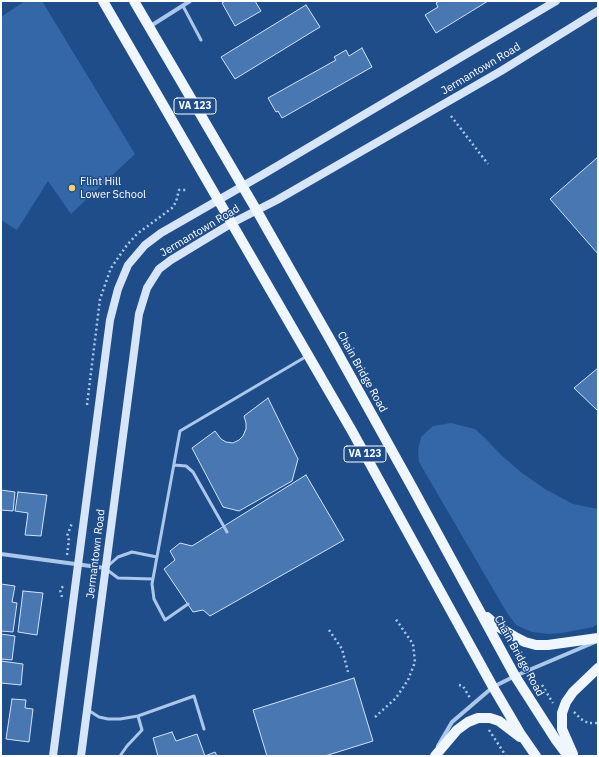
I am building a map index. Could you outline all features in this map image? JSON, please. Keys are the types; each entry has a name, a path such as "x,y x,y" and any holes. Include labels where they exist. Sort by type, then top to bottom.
{"main road":[{"name":"VA 123","path":"103,1 309,355 493,687 536,756"},
{"name":"Chain Bridge Road","path":"134,1 257,211 371,412 515,676 568,756"},
{"name":"Jermantown Road","path":"53,756 110,320 122,277 128,265 145,245 161,233 242,187 556,1"},
{"name":"Jermantown Road","path":"81,756 139,314 148,288 159,269 171,260 232,223 257,211 501,71 598,11"},
{"path":"480,610 497,626 525,642 536,646 598,640"},
{"path":"573,756 562,729 562,713 566,702 573,692 598,668"},
{"path":"435,756 457,730 468,722 478,718 490,718 499,722 511,729 527,743"}],"street":[{"path":"149,27 190,1"},
{"path":"1,554 105,568"},
{"path":"435,756 444,734 452,722 493,687 598,640"}],"lane":[{"path":"183,6 202,40"},
{"path":"188,604 165,620 154,599 153,579 180,431 309,355"},
{"path":"174,465 186,466 193,472 227,532"},
{"path":"153,579 118,578 105,568 118,557 132,552 157,557"},
{"path":"87,709 97,716 108,719 120,719 138,716 194,696 204,729"},
{"path":"120,756 142,730 138,716"}],"path":[{"path":"452,116 488,164"},
{"path":"375,717 396,698 408,680 415,662 413,644 395,618"},
{"path":"329,630 342,649 348,672"},
{"path":"542,685 556,706"},
{"path":"573,711 581,719 588,723 598,723"},
{"path":"490,732 506,756"}],"shaded area":[{"path":"25,1 42,1 135,154 71,214 48,181 17,230 1,220 1,17"},
{"path":"451,423 475,429 501,455 522,473 545,489 573,504 598,509 598,624 593,627 562,633 549,634 532,632 516,625 507,613 419,462 418,450 421,437 433,426"}],"building":[{"path":"225,1 255,1 261,11 235,26 222,3"},
{"path":"439,1 488,1 436,33 425,15 438,7 436,3"},
{"path":"306,5 320,27 235,79 221,57"},
{"path":"362,48 372,67 282,118 278,111 276,112 268,98 336,60 334,57 346,50 349,56"},
{"path":"598,157 598,254 550,199"},
{"path":"598,368 598,411 574,388"},
{"path":"268,398 298,459 292,481 239,511 223,507 192,448 215,431 221,439 226,442 233,443 239,440 243,436 246,429 244,416"},
{"path":"306,475 344,540 210,616 203,610 193,612 164,569 175,560 170,551 180,543 192,546"},
{"path":"1,490 15,492 13,511 1,510"},
{"path":"18,492 47,495 41,536 25,535 28,513 15,511"},
{"path":"1,584 15,586 12,602 17,603 13,632 1,631"},
{"path":"23,591 43,593 37,635 18,632"},
{"path":"1,634 15,636 12,660 1,659"},
{"path":"1,661 23,664 21,685 1,683"},
{"path":"354,678 373,741 325,756 267,756 253,710"},
{"path":"12,699 26,700 25,708 33,709 29,742 6,739"},
{"path":"172,732 176,741 197,734 205,756 158,756 153,738"},
{"path":"215,752 217,756 205,756"}],"place":[{"name":"Flint Hill Lower School","path":"72,188"}]}
